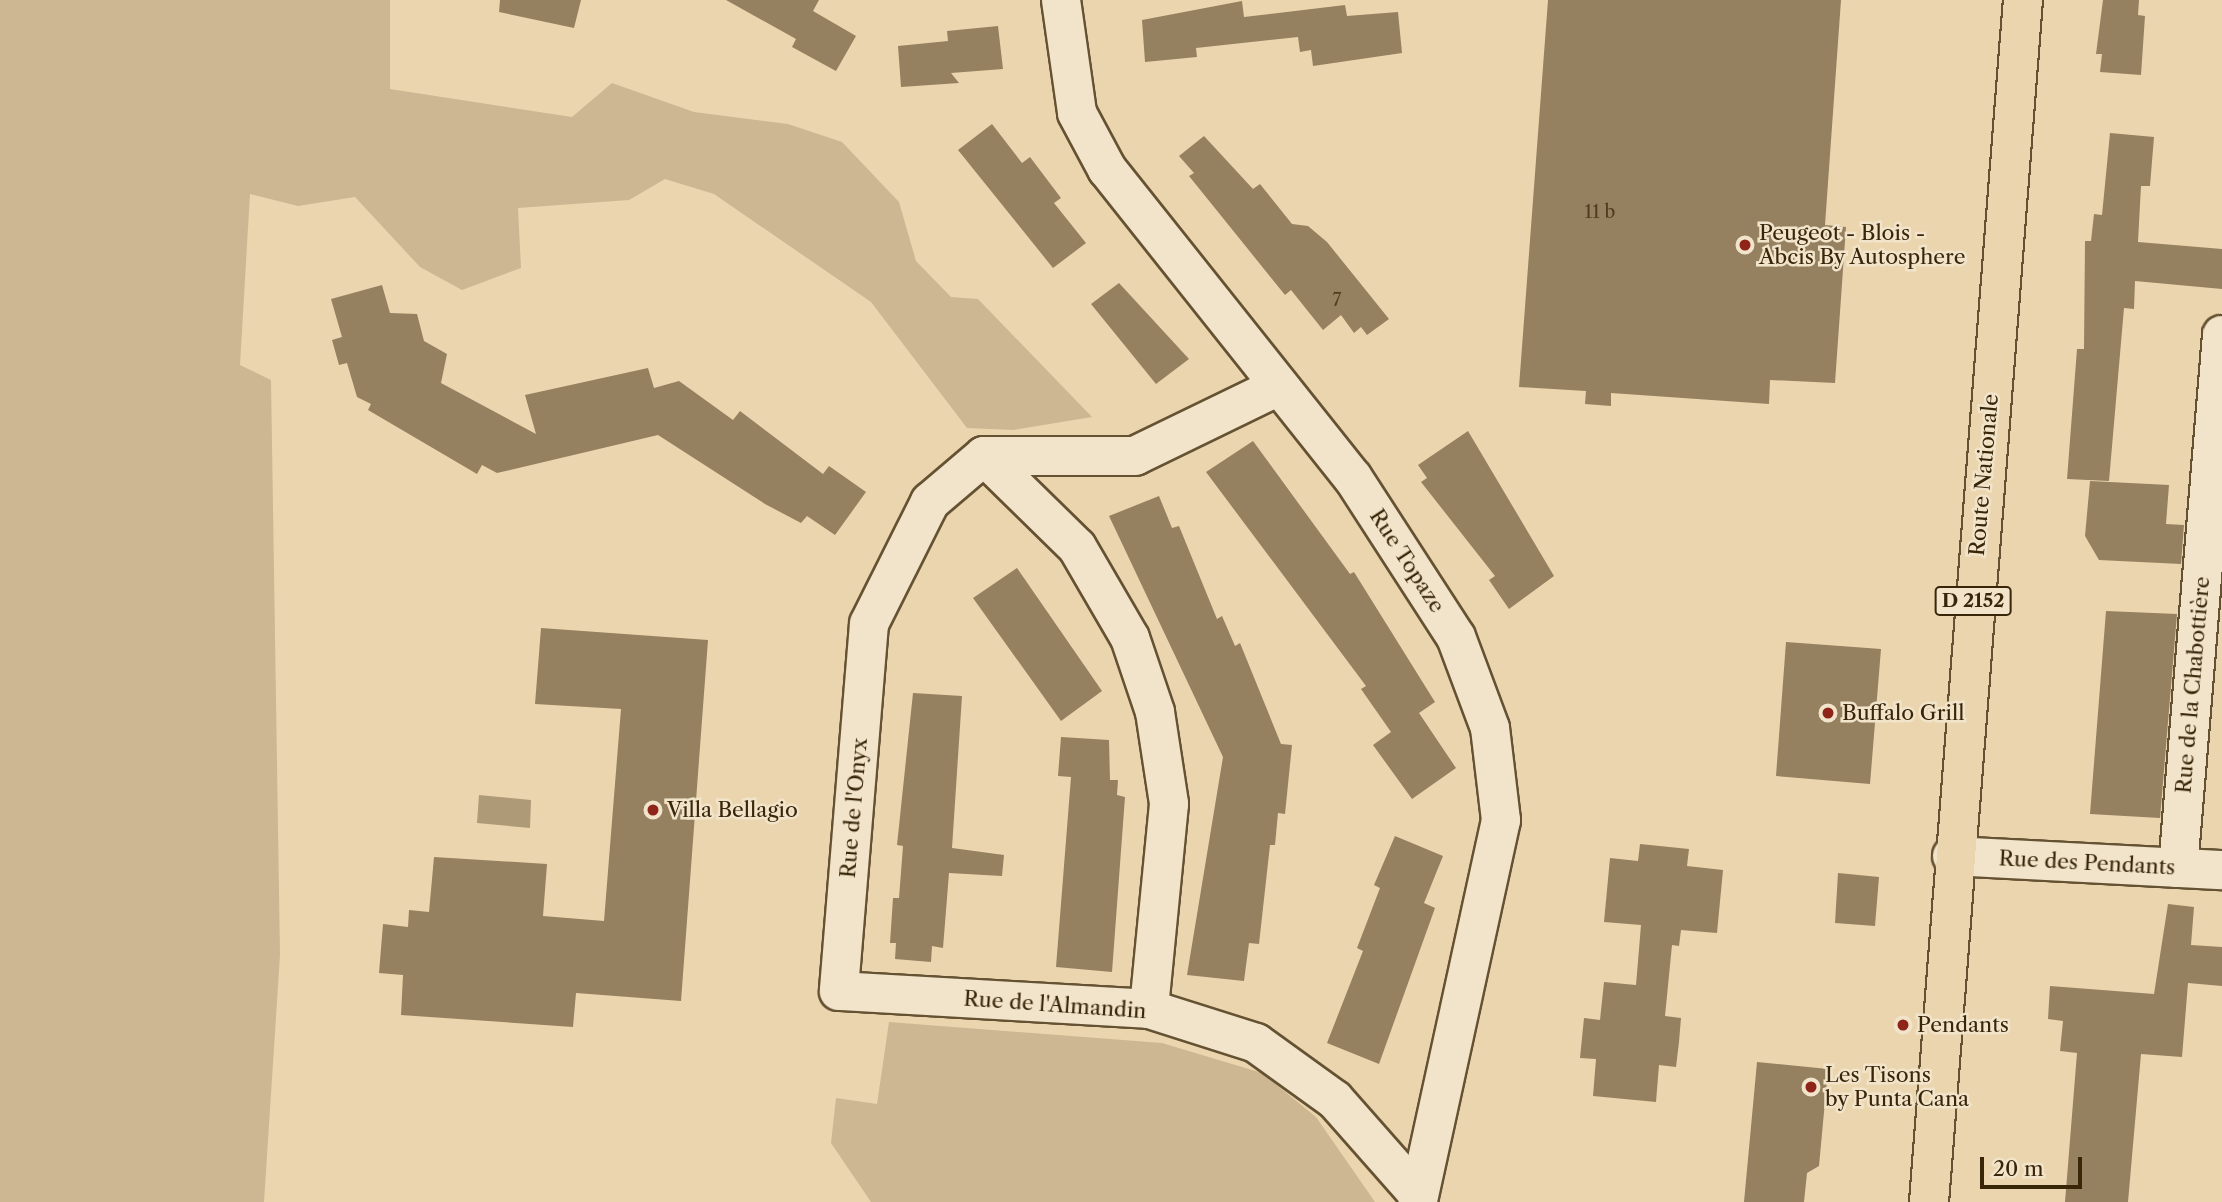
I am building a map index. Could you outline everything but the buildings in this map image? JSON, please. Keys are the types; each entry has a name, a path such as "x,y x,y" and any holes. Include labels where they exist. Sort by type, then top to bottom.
{"main road":[{"name":"Route Nationale","path":"1929,1202 1952,856 2023,0"}],"street":[{"name":"Rue Topaze","path":"1061,0 1077,113 1107,169 1353,478 1456,637 1490,728 1501,820 1417,1198"},
{"name":"Rue de la Chabottière","path":"2178,867 2222,335"},
{"path":"984,456 1135,456 1279,386"},
{"path":"984,456 1077,547 1130,638 1155,712 1168,804 1149,1009"},
{"name":"Rue de l'Onyx","path":"839,991 869,624 930,502 984,456"},
{"name":"Rue des Pendants","path":"1952,856 2222,870"},
{"name":"Rue de l'Almandin","path":"839,991 1149,1009 1256,1043 1335,1100 1417,1198"}],"shaded area":[{"path":"0,0 390,0 390,89 572,117 612,83 694,112 788,124 842,142 899,202 916,261 951,297 978,299 1092,417 1013,430 967,428 871,302 714,194 665,179 629,200 518,208 521,268 462,290 420,267 355,197 298,206 250,194 240,365 271,380 280,955 264,1202 0,1202"},
{"path":"479,795 531,800 530,828 477,823"},
{"path":"889,1022 1162,1043 1262,1073 1316,1117 1375,1202 871,1202 831,1143 836,1098 877,1104"}],"place":[{"name":"Peugeot - Blois - Abcis By Autosphere","path":"1745,245"},
{"name":"Buffalo Grill","path":"1828,713"},
{"name":"Villa Bellagio","path":"653,810"},
{"name":"Pendants","path":"1903,1025"},
{"name":"Les Tisons by Punta Cana","path":"1811,1087"}]}
